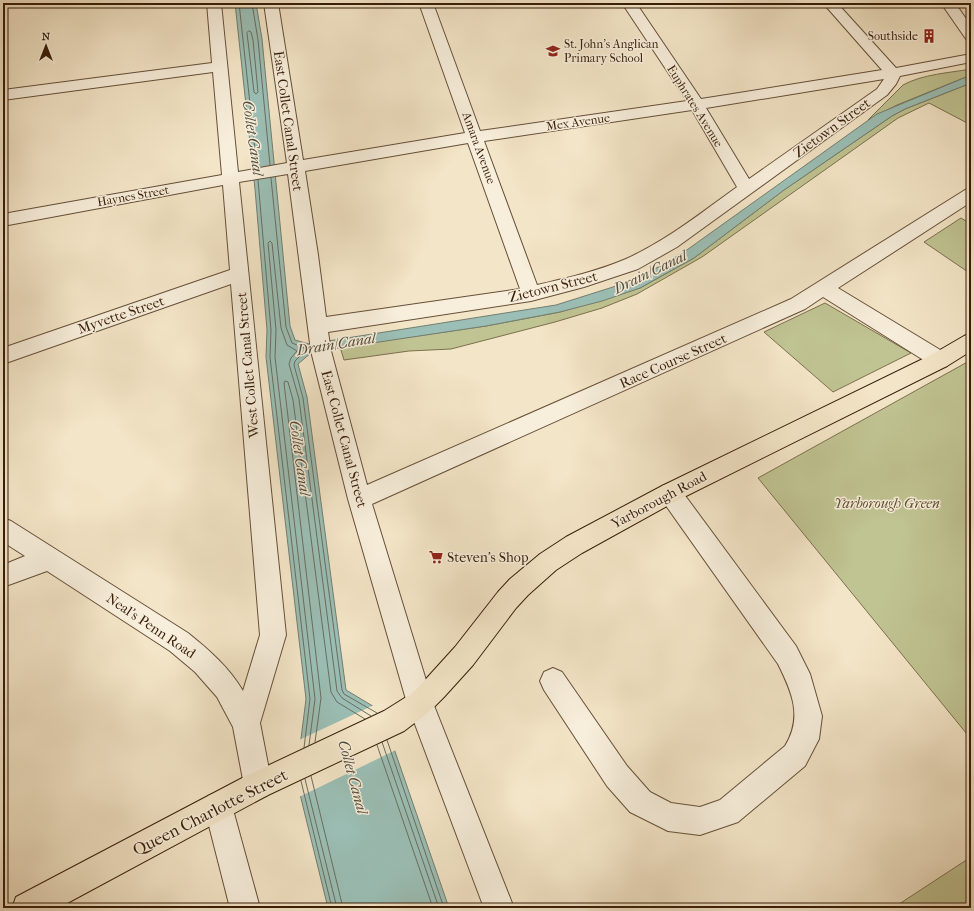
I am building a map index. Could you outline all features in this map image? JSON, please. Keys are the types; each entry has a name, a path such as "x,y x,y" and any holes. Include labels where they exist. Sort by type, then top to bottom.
{"main road":[{"name":"Yarborough Road","path":"394,721 420,703 464,656 507,600 530,576 574,545 670,493 940,360 971,341"},
{"name":"Queen Charlotte Street","path":"27,908 258,785 394,721"}],"street":[{"name":"West Collet Canal Street","path":"214,3 220,67 237,177 239,274 273,634 246,722"},
{"name":"East Collet Canal Street","path":"271,3 289,167 309,255 319,339 359,499 420,703 499,908"},
{"name":"Amara Avenue","path":"426,3 532,294"},
{"name":"Euphrates Avenue","path":"629,3 696,105 747,190"},
{"path":"830,3 893,74"},
{"path":"948,3 971,36"},
{"name":"Mex Avenue","path":"262,172 475,137 696,105 893,74 971,58"},
{"path":"3,95 220,67"},
{"name":"Zietown Street","path":"319,339 495,300 532,294 610,272 652,254 671,243 747,190 882,92 889,84 893,74"},
{"name":"Haynes Street","path":"3,220 262,172"},
{"name":"Race Course Street","path":"359,499 798,304 971,194"},
{"name":"Myvette Street","path":"3,356 239,274"},
{"path":"825,288 940,360"},
{"path":"553,681 617,776 640,802 668,816 700,821 728,812 795,756 805,739 808,716 800,683 787,655 670,493"},
{"name":"Neal's Penn Road","path":"3,529 179,642 204,663 226,688 246,722 258,785"},
{"path":"3,576 49,559"},
{"path":"218,806 245,908"}],"green space":[{"path":"971,69 971,75 897,105 868,120 903,85 911,81 928,76"},
{"path":"971,83 971,125 929,103 898,118 702,257 637,294 602,308 555,322 451,349 409,351 344,360 340,347 486,326 560,312 640,288 694,258 784,190 892,116 905,109"},
{"path":"961,218 971,224 971,274 924,242"},
{"path":"825,303 911,353 833,392 764,332"},
{"name":"Yarborough Green","path":"971,360 971,739 758,478"},
{"path":"971,857 971,908 893,908"}],"water":[{"path":"235,3 256,3 262,39 290,326 295,340 309,344 556,305 613,287 661,266 684,252 877,114 971,75 971,83 905,109 892,116 784,190 694,258 640,288 602,301 560,312 486,326 312,352 298,364 307,397 346,690 381,711 449,908 328,908 296,778 306,699 266,357 267,330 255,189"}],"pier":[{"path":"374,705 383,711 396,750 299,797 294,778 299,740"}],"place":[{"name":"Southside","path":"929,36"},
{"name":"St. John's Anglican Primary School","path":"553,51"},
{"name":"Steven's Shop","path":"436,557"}],"water label":[{"name":"Collet Canal","path":"253,138"},
{"name":"Drain/Canal","path":"650,272"},
{"name":"Drain/Canal","path":"336,344"},
{"name":"Collet Canal","path":"300,458"},
{"name":"Collet Canal","path":"353,777"}]}
